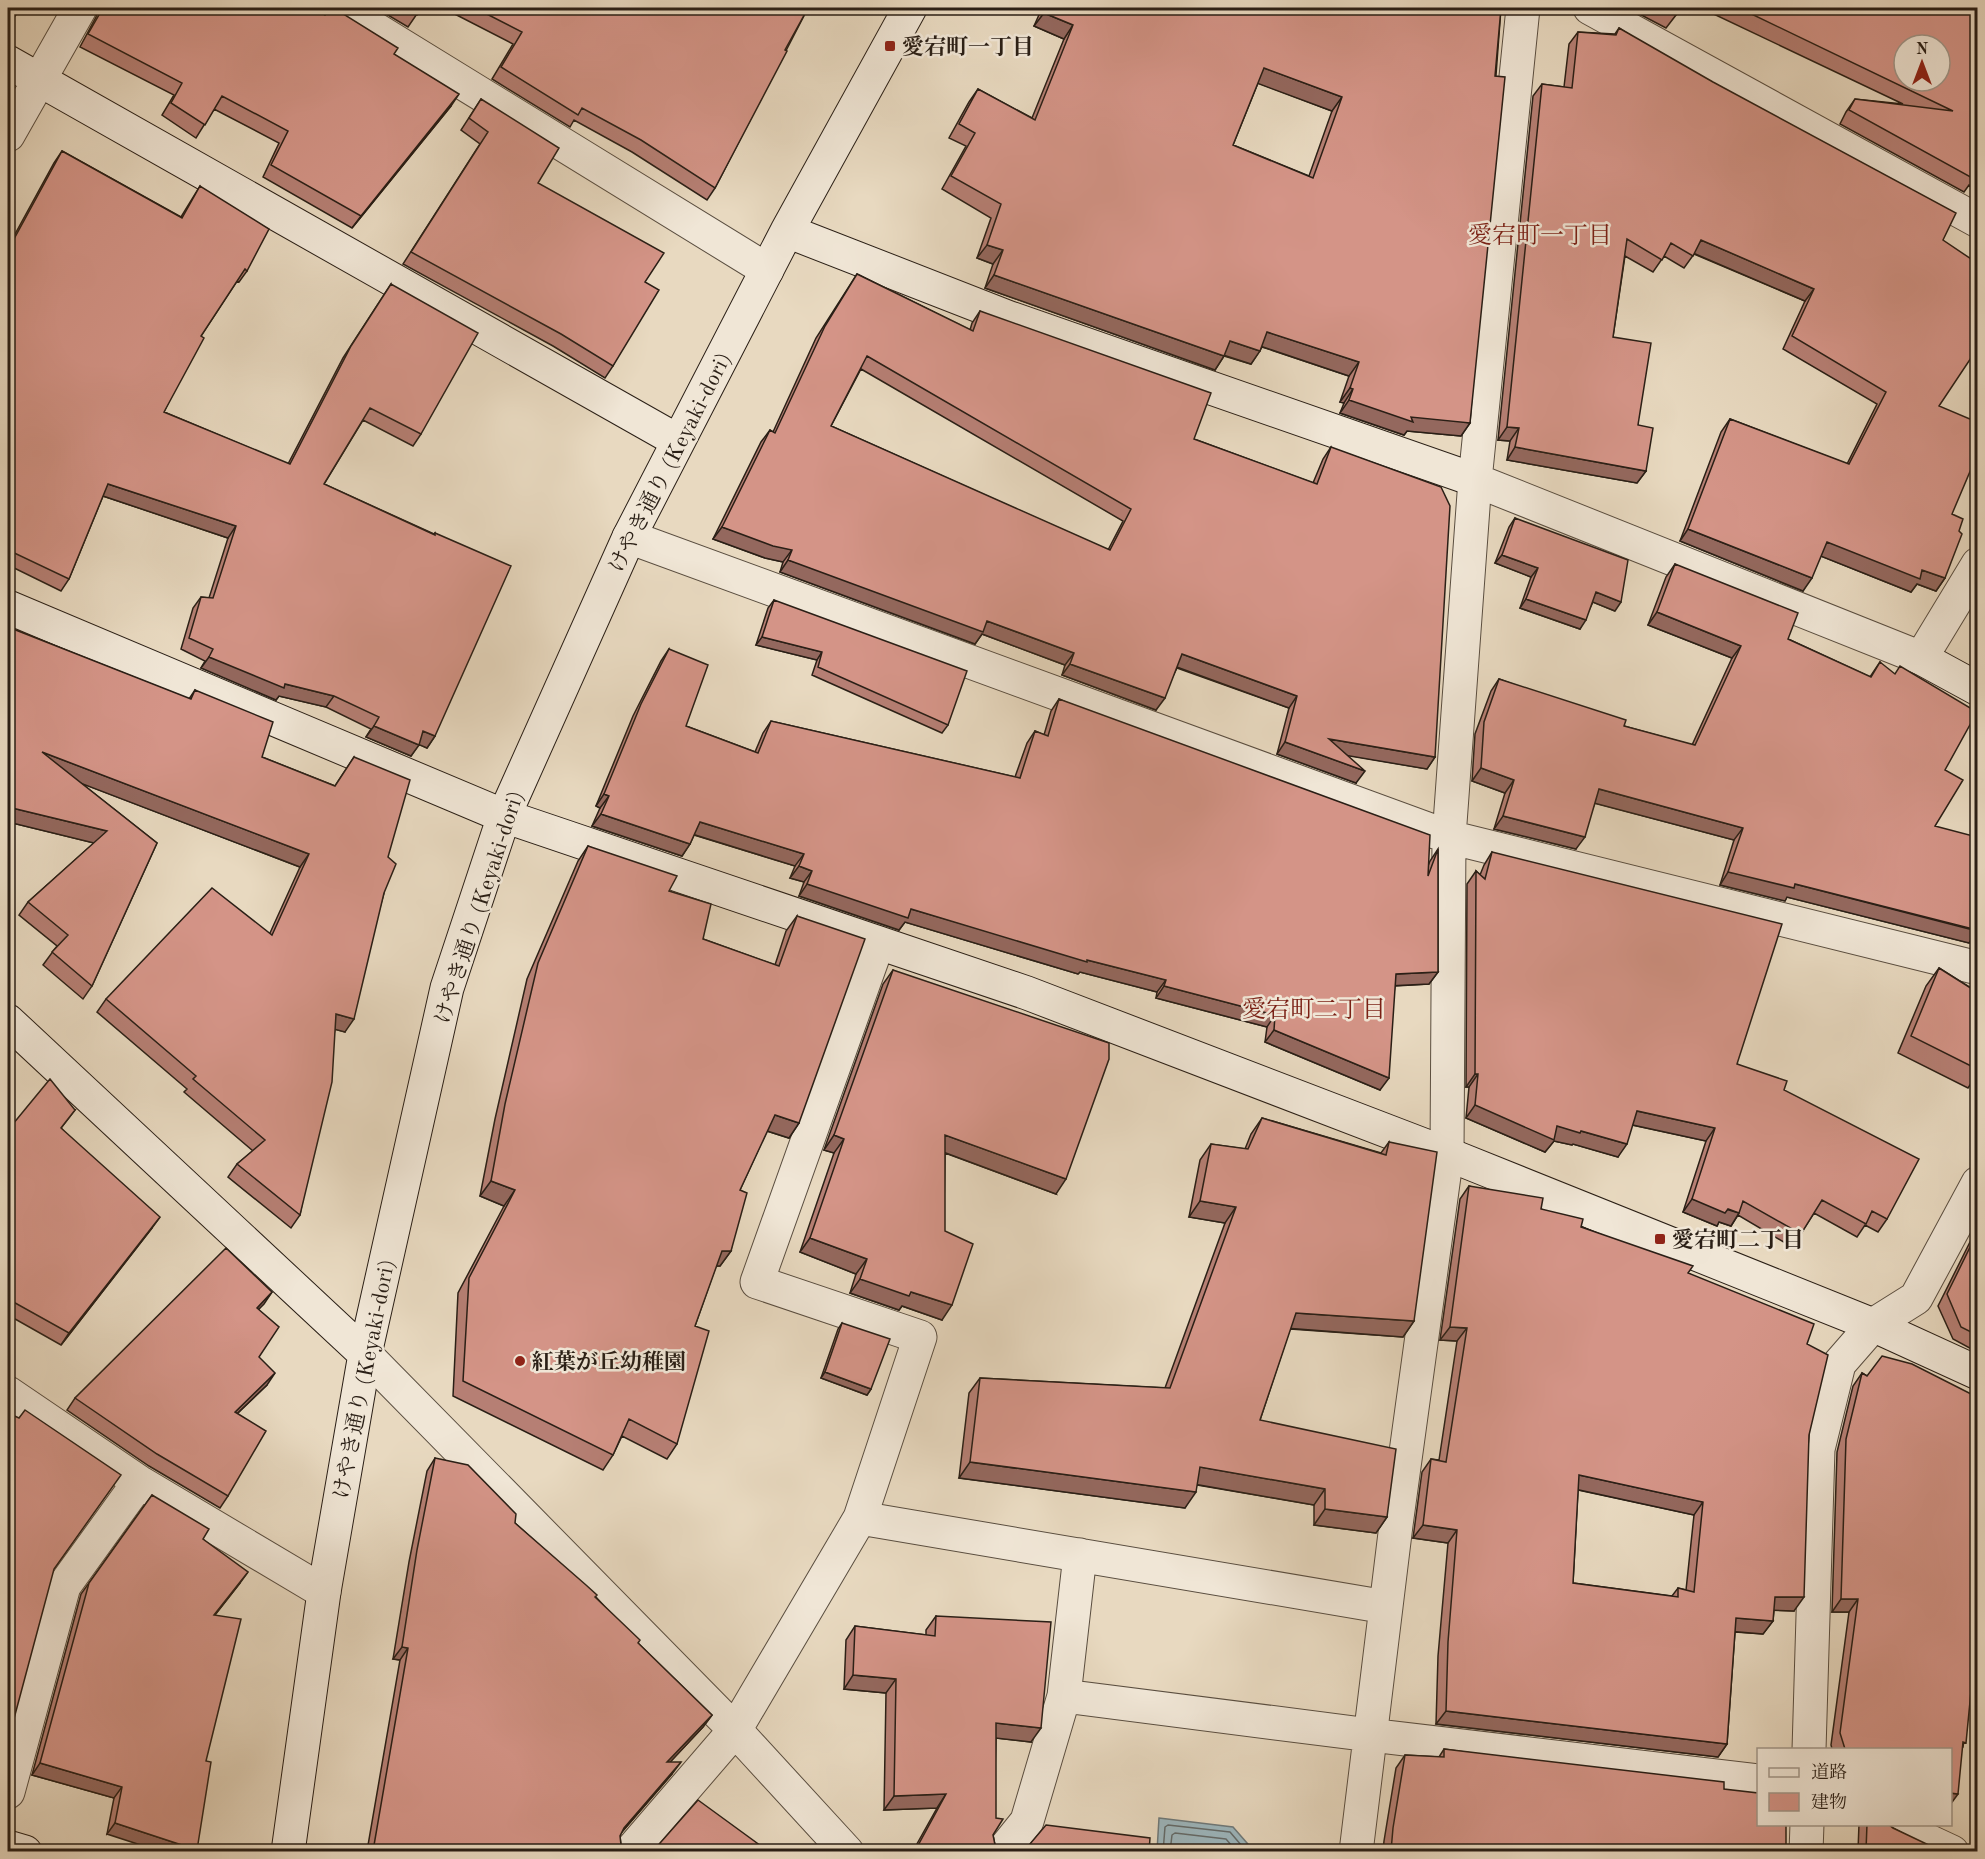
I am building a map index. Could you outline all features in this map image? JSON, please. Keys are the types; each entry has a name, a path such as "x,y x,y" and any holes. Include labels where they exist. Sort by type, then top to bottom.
{"street":[{"path":"8,135 80,8"},
{"path":"341,8 767,270"},
{"name":"けやき通り (Keyaki-dori)","path":"288,1851 324,1592 365,1354 447,988 504,816 629,537 787,231 910,8"},
{"path":"1356,1851 1386,1607 1447,1154 1449,837 1475,480 1523,8"},
{"path":"1590,8 1977,221"},
{"path":"8,62 678,441"},
{"path":"787,231 1010,318 1475,480 1921,658 1977,689"},
{"path":"629,537 1449,837 1977,968"},
{"path":"1921,658 1977,564"},
{"path":"8,607 504,816 1027,993 1447,1154 1873,1324 1977,1373"},
{"path":"630,1851 735,1730 860,1518 920,1337 758,1282 878,943"},
{"path":"8,1021 365,1354 735,1730 847,1851"},
{"path":"1809,1748 1818,1449 1839,1364 1873,1324 1916,1298 1977,1183"},
{"path":"8,1393 139,1482 324,1592"},
{"path":"8,1792 64,1586 139,1482"},
{"path":"860,1518 1386,1607"},
{"path":"1002,1851 1028,1821 1064,1696 1080,1555"},
{"path":"1064,1696 1757,1781"},
{"path":"1806,1851 1807,1826"},
{"path":"1897,1826 1953,1851"},
{"path":"8,1847 25,1851"}],"water":[{"path":"1159,1818 1233,1827 1254,1851 1157,1851"}],"building":[{"path":"103,8 313,8 325,15 330,8 336,8 398,48 394,54 459,94 361,216 271,165 288,131 222,96 205,125 171,103 182,83 88,34"},
{"path":"404,8 421,8 417,15"},
{"path":"475,8 808,8 715,188 641,140 582,108 578,115 501,67 522,32"},
{"path":"1046,8 1501,8 1495,76 1505,77 1470,423 1411,417 1413,422 1349,400 1353,389 1350,388 1359,362 1267,332 1260,351 1230,341 1224,356 994,275 1003,250 987,245 1001,204 951,176 975,133 959,124 978,89 1035,120 1073,25 1044,13","holes":["1264,68 1342,97 1313,178 1233,145"]},
{"path":"1662,8 1679,8 1676,15"},
{"path":"1739,8 1977,8 1977,171 1974,179 1849,110 1855,99 1953,111 1916,93 1952,93 1952,33 1892,33 1892,82"},
{"path":"1619,28 1713,82 1956,213 1943,240 1977,263 1977,349 1939,406 1977,422 1977,455 1952,514 1963,519 1959,531 1962,534 1945,578 1922,570 1920,579 1827,542 1812,578 1688,529 1730,419 1849,464 1886,392 1792,336 1814,289 1701,240 1693,256 1671,243 1662,260 1627,239 1613,337 1651,343 1638,425 1653,428 1646,471 1515,447 1519,428 1507,427 1542,84 1572,88 1578,32 1616,35"},
{"path":"481,99 559,148 538,183 664,253 645,282 659,290 613,366 561,334 411,252 488,132 469,118"},
{"path":"62,151 182,218 200,186 269,229 247,271 245,269 201,336 204,338 164,412 290,464 351,346 391,284 478,333 421,434 370,408 324,484 435,535 435,533 511,566 435,736 423,731 419,745 374,726 379,717 334,696 285,684 284,688 209,657 213,649 189,638 201,597 213,598 236,526 108,484 69,579 8,550 8,250"},
{"path":"857,274 973,331 980,311 1211,393 1194,439 1317,484 1331,447 1441,487 1450,506 1435,757 1329,739 1365,771 1285,742 1297,696 1182,654 1165,698 1070,664 1074,653 987,621 983,632 788,560 792,550 773,546 722,527 770,430 775,433 825,326","holes":["867,356 1131,509 1110,550 831,426"]},
{"path":"1515,518 1628,560 1621,602 1596,592 1586,620 1526,599 1538,568 1502,555"},
{"path":"1675,564 1798,613 1788,639 1871,677 1880,662 1895,674 1900,666 1977,712 1945,770 1963,780 1935,826 1977,837 1977,930 1795,884 1794,888 1728,872 1743,828 1599,789 1585,837 1503,816 1514,780 1481,768 1484,722 1499,679 1626,720 1624,726 1695,745 1741,646 1657,612"},
{"path":"774,600 967,671 948,725 818,667 822,652 762,637"},
{"path":"8,627 191,699 195,690 273,722 262,757 335,786 354,757 410,780 388,857 396,864 384,893 354,1019 336,1014 332,1082 300,1215 237,1164 265,1140 193,1079 196,1076 106,999 212,888 272,935 309,854 42,752 157,843 92,986 52,952 68,935 28,902 107,831 8,807"},
{"path":"669,649 708,665 686,726 758,753 771,721 1020,778 1035,731 1048,736 1059,699 1430,835 1428,876 1438,849 1438,972 1396,974 1389,1078 1274,1030 1275,1015 1164,986 1166,980 1087,960 1087,962 911,909 908,918 807,884 812,871 799,866 804,854 700,822 690,844 601,814 609,796 604,794 641,704"},
{"path":"588,846 677,876 669,891 711,904 703,939 779,966 797,916 865,939 799,1123 775,1115 740,1190 747,1193 731,1251 722,1251 695,1326 709,1331 677,1444 629,1419 613,1455 463,1381 469,1278 515,1190 491,1181 505,1104 538,963"},
{"path":"1492,852 1782,924 1737,1064 1787,1081 1784,1090 1919,1159 1887,1219 1872,1211 1866,1224 1822,1200 1801,1234 1743,1201 1739,1213 1728,1209 1725,1213 1692,1199 1715,1128 1637,1111 1627,1144 1557,1126 1554,1140 1475,1105 1478,1074 1475,1074 1476,871 1485,879"},
{"path":"1939,968 1977,992 1977,1069 1911,1036"},
{"path":"893,970 1109,1043 1109,1059 1066,1179 945,1135 945,1231 973,1244 952,1305 911,1292 909,1296 860,1279 867,1259 810,1238 844,1139 834,1135"},
{"path":"50,1079 75,1110 61,1128 160,1217 69,1333 8,1299 8,1130"},
{"path":"1262,1118 1386,1155 1389,1142 1437,1152 1414,1321 1296,1313 1260,1420 1396,1449 1387,1517 1325,1509 1325,1489 1200,1467 1196,1492 970,1462 980,1378 1170,1388 1236,1207 1200,1201 1211,1144 1248,1149"},
{"path":"1469,1186 1543,1198 1541,1209 1583,1219 1581,1227 1693,1266 1688,1273 1814,1324 1807,1344 1828,1355 1809,1435 1804,1597 1775,1597 1773,1621 1736,1618 1727,1744 1446,1711 1448,1642 1457,1530 1423,1525 1431,1459 1446,1462 1467,1328 1450,1327","holes":["1579,1475 1703,1502 1694,1592 1678,1588 1678,1597 1573,1583"]},
{"path":"1977,1233 1977,1335 1961,1327 1947,1294"},
{"path":"226,1248 272,1292 257,1308 279,1327 259,1357 275,1373 235,1412 266,1431 228,1496 157,1454 75,1398"},
{"path":"842,1323 890,1339 871,1389 825,1372"},
{"path":"1882,1356 1912,1364 1977,1397 1977,1682 1972,1681 1958,1794 1952,1793 1952,1748 1845,1748 1840,1733 1858,1599 1841,1599 1846,1439 1862,1373 1867,1376"},
{"path":"25,1410 121,1475 54,1569 8,1741 8,1413 19,1418"},
{"path":"435,1458 468,1465 516,1514 515,1523 597,1595 595,1597 640,1640 638,1643 712,1715 667,1762 681,1762 624,1828 620,1836 621,1845 625,1851 373,1851 408,1648 402,1647 417,1550"},
{"path":"152,1495 209,1529 203,1539 248,1572 214,1615 241,1619 206,1761 211,1762 197,1850 115,1823 122,1787 40,1763 89,1583"},
{"path":"936,1616 1051,1622 1041,1728 996,1723 996,1818 1003,1819 993,1835 999,1851 915,1851 946,1794 894,1796 896,1679 853,1675 855,1626 935,1636"},
{"path":"1444,1749 1724,1782 1724,1789 1757,1793 1757,1826 1786,1826 1786,1851 1391,1851 1405,1755 1444,1757"},
{"path":"698,1800 768,1851 653,1851"},
{"path":"1046,1825 1150,1838 1149,1851 1024,1851"},
{"path":"1867,1826 1890,1826 1935,1848 1935,1851 1866,1851"}],"place":[{"name":"愛宕町一丁目","path":"890,46"},
{"name":"愛宕町二丁目","path":"1660,1239"},
{"name":"紅葉が丘幼稚園","path":"520,1361"}],"district":[{"name":"愛宕町一丁目","path":"1540,235"},
{"name":"愛宕町二丁目","path":"1314,1009"}]}
